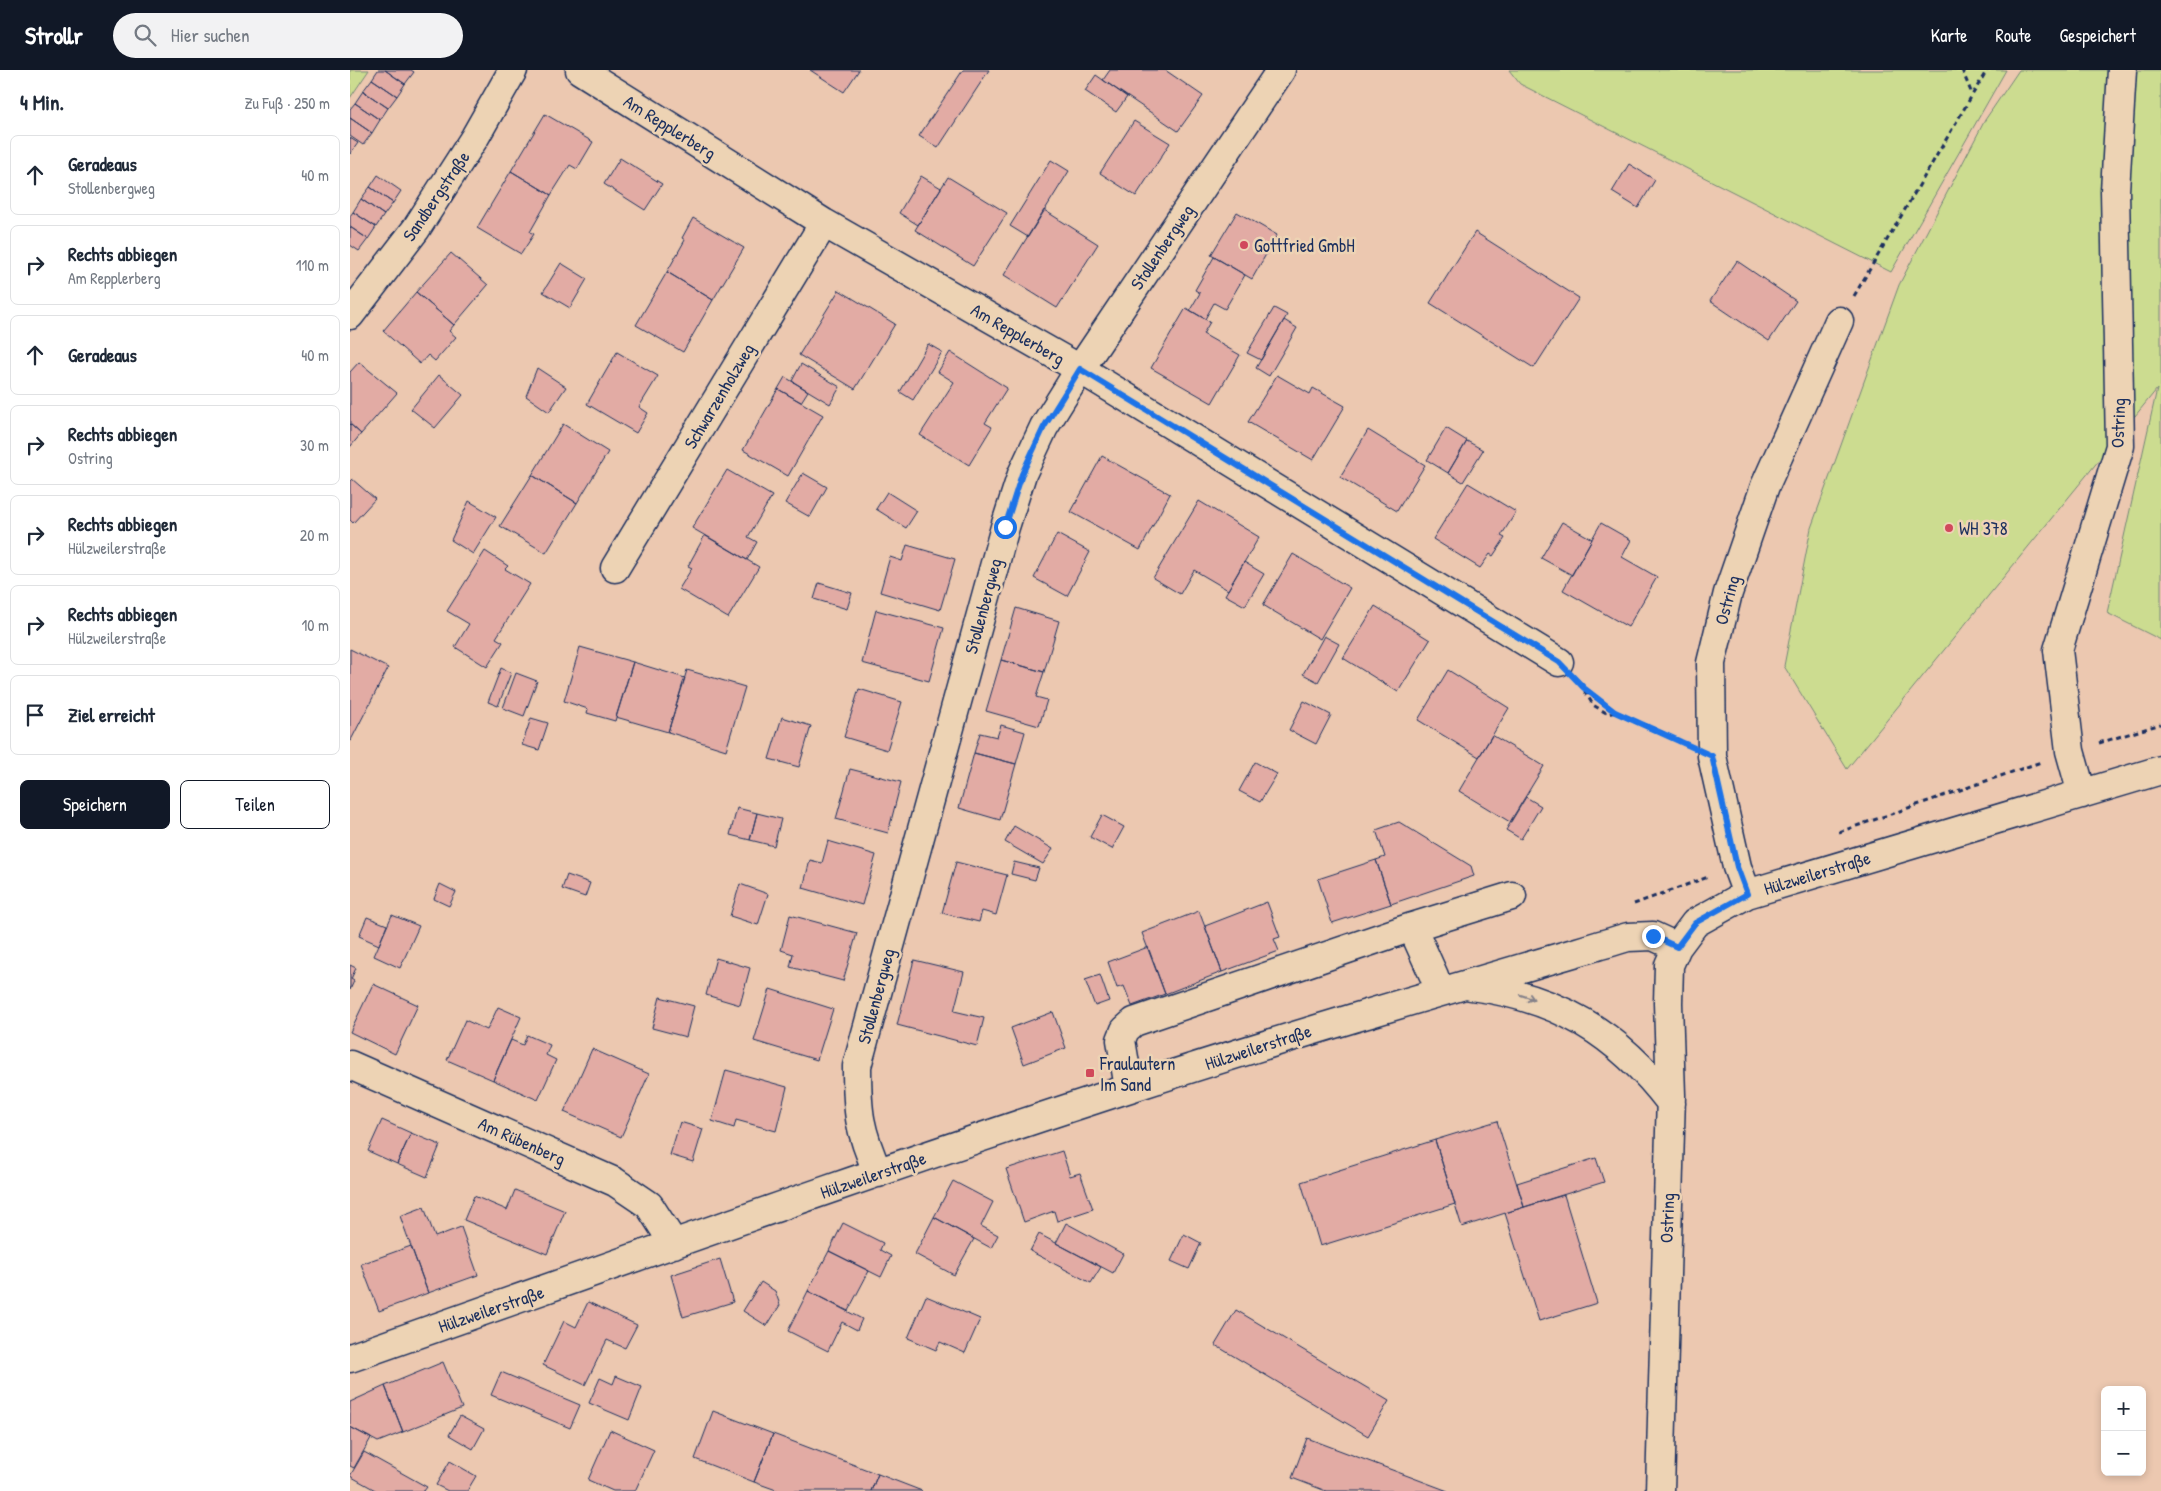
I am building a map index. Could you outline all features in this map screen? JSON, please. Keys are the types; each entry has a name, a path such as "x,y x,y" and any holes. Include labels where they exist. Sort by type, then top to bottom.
{"street":[{"name":"Sandbergstraße","path":"350,315 416,229 476,137 513,70"},
{"name":"Am Repplerberg","path":"580,70 824,223 1080,369 1559,662"},
{"name":"Stollenbergweg","path":"878,1173 864,1141 857,1108 857,1066 1005,527 1022,474 1040,435 1080,369 1281,70"},
{"name":"Ostring","path":"2082,794 2070,752 2058,650 2120,446 2115,191 2122,70"},
{"name":"Schwarzenholzweg","path":"615,568 824,223"},
{"name":"Ostring","path":"1747,894 1737,867 1712,756 1711,663 1728,593 1765,486 1839,321"},
{"name":"Hülzweilerstraße","path":"350,1358 878,1173 1129,1088 1450,988 1628,937 1653,936 1677,947 1695,923 1747,894 2161,770"},
{"path":"1129,1088 1121,1040 1125,1030 1134,1022 1412,927 1512,896"},
{"path":"1412,927 1434,976 1450,988 1516,993 1560,1009 1608,1039 1632,1059 1670,1102"},
{"name":"Ostring","path":"1660,1491 1670,1102 1669,965 1677,947"},
{"name":"Am Rübenberg","path":"350,1065 615,1182 649,1205 674,1244"}],"path":[{"path":"1962,70 1973,94"},
{"path":"1839,321 1987,70"},
{"path":"1559,662 1584,688 1615,712 1712,756"},
{"path":"1584,688 1593,705 1608,714 1615,712"}],"green space":[{"path":"350,70 369,70 350,98"},
{"path":"1509,70 2006,70 1891,272 1520,84"},
{"path":"2019,70 2161,70 2161,640 2107,613 2157,389 1847,769 1784,666 1811,528 1899,285 1985,120"}],"building":[{"path":"378,70 385,70 405,84 397,96 372,79"},
{"path":"385,70 411,70 414,72 405,84"},
{"path":"810,70 859,70 844,92"},
{"path":"963,70 989,70 938,148 919,136"},
{"path":"1110,70 1165,70 1203,96 1178,131 1103,80"},
{"path":"1096,75 1127,97 1116,112 1085,91"},
{"path":"372,79 397,96 388,108 363,91"},
{"path":"363,91 388,108 380,120 355,103"},
{"path":"355,103 380,120 372,133 350,118 350,109"},
{"path":"545,114 593,142 577,169 570,165 551,195 511,171"},
{"path":"350,118 372,133 363,145 350,136"},
{"path":"1134,121 1170,143 1136,196 1100,173"},
{"path":"350,138 358,143 350,154"},
{"path":"620,158 662,184 645,210 604,184"},
{"path":"1051,160 1069,171 1028,237 1010,226"},
{"path":"1629,164 1655,180 1638,208 1612,192"},
{"path":"511,171 551,195 530,232 534,234 521,254 477,228"},
{"path":"378,175 401,191 393,203 370,187"},
{"path":"921,176 941,188 918,225 899,213"},
{"path":"948,177 1007,213 973,266 915,230"},
{"path":"370,187 393,203 384,215 361,199"},
{"path":"361,199 384,215 376,227 353,212"},
{"path":"1044,210 1098,244 1057,308 1004,275"},
{"path":"353,212 376,227 368,239 350,227 350,216"},
{"name":"Gottfried GmbH","path":"1237,212 1277,235 1252,279 1211,255"},
{"path":"693,218 744,248 713,300 667,272 685,240 682,238"},
{"path":"350,227 368,239 359,251 350,245"},
{"path":"1475,232 1579,298 1534,368 1430,303"},
{"path":"451,253 488,285 454,325 416,292"},
{"path":"1214,257 1245,275 1225,309 1214,303 1205,319 1190,310 1200,293 1195,290"},
{"path":"1737,261 1796,301 1769,341 1710,301"},
{"path":"561,263 587,279 570,308 543,292"},
{"path":"667,272 713,300 683,352 636,325"},
{"path":"839,290 895,324 855,389 799,355"},
{"path":"416,292 454,325 449,331 456,337 435,361 428,355 420,364 383,331"},
{"path":"1186,308 1210,322 1203,334 1240,355 1212,403 1151,368"},
{"path":"1274,308 1287,315 1261,360 1247,353"},
{"path":"1284,320 1297,328 1269,376 1256,368"},
{"path":"928,344 942,352 913,400 900,392"},
{"path":"617,352 658,376 639,407 648,413 636,433 587,404"},
{"path":"950,352 1007,388 985,423 992,427 969,465 920,435 954,382 938,372"},
{"path":"359,362 397,393 361,434 350,424 350,372"},
{"path":"801,364 840,387 830,404 792,381"},
{"path":"537,368 566,387 549,412 526,396"},
{"path":"439,375 463,395 435,428 411,409"},
{"path":"1277,375 1310,394 1313,388 1345,406 1313,460 1248,422"},
{"path":"785,377 808,391 801,402 778,389"},
{"path":"778,389 823,415 788,476 743,450"},
{"path":"350,424 361,434 350,447"},
{"path":"563,424 608,452 577,503 532,475"},
{"path":"1446,428 1467,441 1448,473 1427,460"},
{"path":"1368,430 1425,465 1397,511 1340,477"},
{"path":"1467,441 1483,450 1463,482 1448,473"},
{"path":"1102,456 1170,494 1140,550 1071,512"},
{"path":"727,470 772,496 748,537 757,542 747,560 692,528"},
{"path":"803,473 827,487 810,517 785,503"},
{"path":"532,475 577,503 546,553 500,526"},
{"path":"352,479 375,499 353,523 350,520 350,481"},
{"path":"1468,483 1516,512 1501,536 1505,538 1493,556 1490,554 1480,568 1433,539"},
{"path":"887,492 917,511 906,528 876,509"},
{"path":"469,501 496,517 473,554 451,540"},
{"path":"1199,501 1259,537 1228,590 1194,570 1180,594 1153,578"},
{"path":"1562,522 1592,539 1572,575 1541,558"},
{"path":"1601,523 1631,540 1622,557 1657,577 1628,627 1563,590"},
{"path":"1057,534 1090,552 1067,596 1034,578"},
{"path":"705,535 759,567 728,618 679,589 692,568 688,566"},
{"path":"907,545 955,559 940,610 880,592 890,557 902,561"},
{"path":"485,551 508,566 505,569 530,584 496,638 503,642 487,667 455,647 469,624 447,611"},
{"path":"1293,554 1350,588 1320,639 1263,605"},
{"path":"1244,562 1264,574 1245,606 1225,595"},
{"path":"819,583 852,593 847,609 814,599"},
{"path":"1375,606 1430,640 1398,692 1343,658"},
{"path":"1016,608 1059,621 1044,672 1001,660"},
{"path":"876,610 944,628 929,681 862,663"},
{"path":"1324,636 1339,644 1318,682 1303,674"},
{"path":"580,647 633,662 615,721 587,713 588,709 564,701"},
{"path":"350,649 388,668 350,742"},
{"path":"1001,660 1044,672 1036,697 1047,700 1039,726 986,711"},
{"path":"633,662 685,678 668,732 616,717"},
{"path":"501,668 511,673 498,706 488,702"},
{"path":"687,670 745,687 726,750 668,732"},
{"path":"1448,670 1509,708 1479,757 1418,720"},
{"path":"516,673 537,681 524,716 503,708"},
{"path":"859,689 902,702 887,750 844,737"},
{"path":"1304,701 1331,715 1316,744 1289,730"},
{"path":"782,717 811,726 799,767 769,759"},
{"path":"531,718 548,723 539,750 522,745"},
{"path":"1001,725 1025,732 1016,764 974,753 980,733 997,737"},
{"path":"1492,735 1544,766 1510,822 1459,791"},
{"path":"974,753 1016,764 1000,820 959,808"},
{"path":"1255,762 1277,774 1260,802 1239,791"},
{"path":"850,769 901,782 888,833 836,819"},
{"path":"1526,797 1541,806 1521,839 1506,830"},
{"path":"737,808 757,813 750,840 730,835"},
{"path":"757,813 781,819 774,846 750,840"},
{"path":"1102,815 1124,827 1112,849 1090,837"},
{"path":"1399,822 1471,866 1474,876 1391,904 1376,860 1385,857 1376,830"},
{"path":"1014,826 1053,849 1043,864 1005,842"},
{"path":"828,841 876,855 862,905 803,888 810,860 822,863"},
{"path":"1376,860 1391,904 1332,923 1318,879"},
{"path":"956,862 1007,875 996,915 982,911 979,922 942,913"},
{"path":"1014,862 1039,868 1035,880 1011,874"},
{"path":"567,875 590,883 585,897 562,889"},
{"path":"440,884 456,892 449,906 434,899"},
{"path":"740,884 768,894 758,925 730,916"},
{"path":"1267,902 1280,937 1274,939 1279,951 1222,972 1205,926"},
{"path":"1199,911 1222,972 1165,994 1142,933"},
{"path":"392,915 419,926 400,968 374,956"},
{"path":"790,915 857,933 843,981 790,967 793,954 781,950"},
{"path":"367,917 387,925 379,945 359,936"},
{"path":"1148,947 1165,994 1132,1006 1124,986 1117,988 1108,962"},
{"path":"716,958 750,968 740,1005 706,995"},
{"path":"914,960 964,972 954,1011 984,1018 977,1046 897,1025"},
{"path":"350,965 356,968 351,979 354,981 350,990"},
{"path":"1100,975 1109,1001 1095,1006 1085,980"},
{"path":"373,984 418,1005 395,1054 350,1032"},
{"path":"770,989 833,1009 817,1060 754,1041"},
{"path":"660,997 694,1006 686,1037 652,1028"},
{"path":"498,1007 521,1017 493,1080 447,1060 465,1020 487,1030"},
{"path":"1053,1012 1066,1048 1024,1064 1011,1028"},
{"path":"527,1035 550,1045 546,1055 556,1060 538,1100 493,1080 511,1040 523,1045"},
{"path":"592,1049 649,1074 621,1137 564,1112"},
{"path":"726,1070 787,1087 776,1131 736,1120 734,1128 712,1121"},
{"path":"382,1120 411,1133 397,1164 368,1151"},
{"path":"1497,1121 1524,1207 1462,1227 1435,1140"},
{"path":"680,1122 703,1129 693,1162 670,1155"},
{"path":"411,1133 440,1145 427,1177 397,1164"},
{"path":"1435,1140 1455,1204 1320,1246 1301,1182"},
{"path":"1062,1151 1070,1176 1080,1173 1093,1209 1057,1221 1054,1211 1024,1222 1006,1169"},
{"path":"1596,1158 1604,1182 1524,1207 1517,1183"},
{"path":"953,1181 993,1202 981,1226 998,1235 991,1248 934,1217"},
{"path":"515,1190 565,1211 547,1254 464,1220 474,1196 507,1210"},
{"path":"1564,1195 1597,1303 1539,1321 1505,1213"},
{"path":"424,1207 435,1237 461,1227 478,1275 428,1293 400,1216"},
{"path":"934,1217 974,1239 954,1275 915,1254"},
{"path":"843,1223 883,1243 880,1250 891,1256 881,1277 829,1251"},
{"path":"1066,1223 1123,1254 1113,1273 1056,1243"},
{"path":"1039,1234 1101,1267 1091,1283 1030,1251"},
{"path":"1184,1234 1201,1243 1189,1269 1171,1261"},
{"path":"411,1246 428,1293 379,1311 361,1264"},
{"path":"829,1251 869,1271 848,1311 808,1291"},
{"path":"720,1259 733,1302 683,1317 671,1275"},
{"path":"761,1282 775,1291 780,1305 767,1326 743,1311"},
{"path":"808,1291 862,1319 857,1330 842,1322 828,1351 788,1331"},
{"path":"926,1296 980,1319 965,1353 940,1342 936,1350 908,1338"},
{"path":"588,1302 637,1325 625,1348 607,1340 585,1385 543,1365 564,1321 576,1327"},
{"path":"1236,1310 1389,1401 1368,1436 1215,1345"},
{"path":"443,1362 462,1408 403,1432 385,1386"},
{"path":"501,1372 580,1405 570,1428 491,1395"},
{"path":"616,1376 642,1387 629,1420 589,1403 600,1378 613,1384"},
{"path":"385,1386 403,1432 378,1442 350,1427 350,1402"},
{"path":"713,1411 773,1434 754,1482 695,1459"},
{"path":"460,1416 484,1429 473,1449 449,1435"},
{"path":"350,1427 371,1438 354,1468 350,1466"},
{"path":"610,1430 654,1450 635,1491 613,1491 588,1480"},
{"path":"773,1434 878,1474 871,1491 779,1491 754,1482"},
{"path":"1307,1438 1448,1491 1326,1491 1292,1478"},
{"path":"364,1452 427,1487 424,1491 377,1491 350,1476"},
{"path":"450,1461 476,1476 467,1491 448,1491 436,1485"},
{"path":"878,1474 922,1491 871,1491"}],"place":[{"name":"Gottfried GmbH","path":"1244,245"},
{"name":"WH 378","path":"1949,528"},
{"name":"Fraulautern Im Sand","path":"1090,1073"}],"route":[{"path":"1005,527 1022,474 1044,427 1080,369 1559,662 1584,688 1615,712 1712,756 1737,867 1747,894 1724,905 1695,923 1677,947 1653,936"}]}
